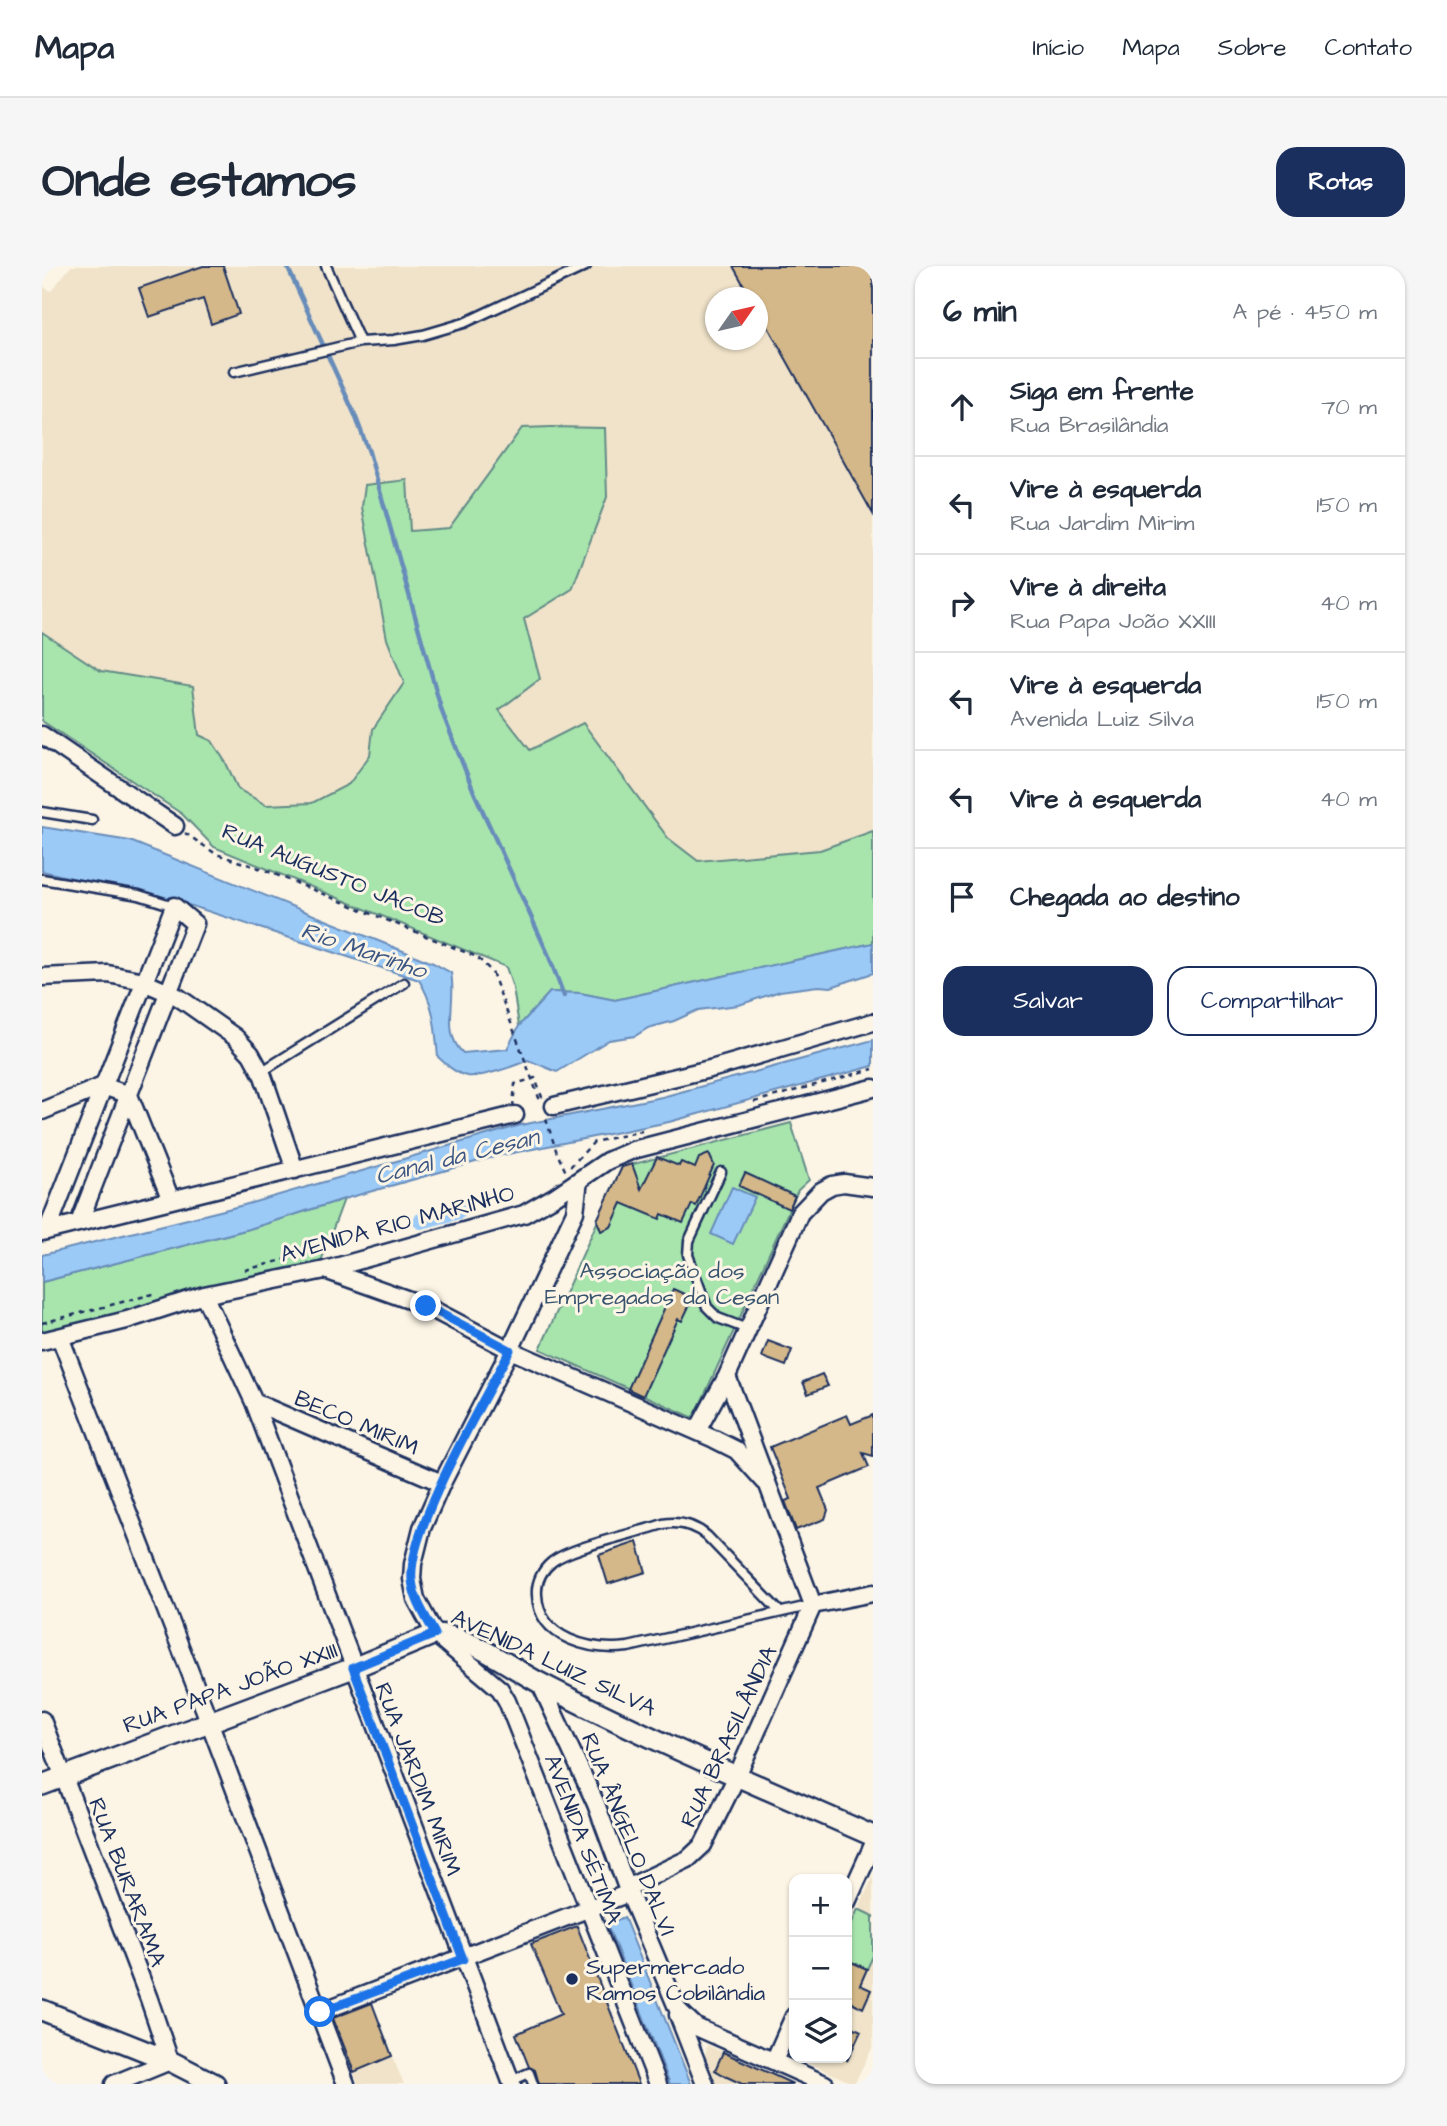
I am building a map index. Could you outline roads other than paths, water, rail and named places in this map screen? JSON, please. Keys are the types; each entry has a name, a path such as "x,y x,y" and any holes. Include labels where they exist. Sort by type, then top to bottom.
{"street":[{"path":"42,735 175,826"},
{"path":"44,1232 174,906 195,924 79,1223"},
{"path":"42,977 107,974 145,982 170,993 235,1037 251,1054 261,1072 295,1170"},
{"path":"547,1107 713,1068 873,1022"},
{"path":"42,1111 103,1086 129,1095 171,1200"},
{"name":"AVENIDA RIO MARINHO","path":"42,1341 127,1320 204,1295 325,1270 524,1214 542,1205 607,1161 633,1150 873,1088"},
{"path":"44,1232 295,1170 514,1111"},
{"name":"AVENIDA LUIZ SILVA","path":"575,1182 575,1212 422,1528 412,1579 416,1599 435,1634 443,1634 467,1643 540,1683 737,1776 873,1836"},
{"path":"697,1431 727,1376 800,1213 810,1201 832,1185 844,1183 873,1187"},
{"path":"325,1270 426,1306 510,1350 697,1431 736,1451 765,1482"},
{"name":"RUA JARDIM MIRIM","path":"204,1295 254,1402 463,1959 512,2082"},
{"path":"60,1337 346,2084"},
{"path":"727,1376 813,1605 873,1594"},
{"name":"BECO MIRIM","path":"254,1402 442,1483"},
{"name":"RUA BRASILÂNDIA","path":"320,2012 587,1910 628,1891 699,1851 737,1776 813,1605"},
{"name":"RUA PAPA JOÃO XXIII","path":"42,1785 353,1668 435,1634"},
{"name":"AVENIDA SÉTIMA","path":"435,1634 500,1689 507,1701 587,1910 658,2084"},
{"name":"RUA ÂNGELO DALVI","path":"540,1683 596,1804 673,2003 692,2034 705,2084"},
{"name":"RUA BURARAMA","path":"42,1720 149,1999 170,2061"},
{"path":"852,1891 873,1845"},
{"path":"42,2010 170,2061 215,2084"},
{"path":"774,2061 789,2028"},
{"name":"RUA ÂNGELO DALVI","path":"692,2034 774,2061 825,2084"},
{"path":"114,2084 170,2061"}],"lane":[{"path":"326,266 360,342"},
{"path":"234,372 360,342 423,335 464,323 586,266"},
{"path":"42,812 92,820"},
{"path":"42,879 139,895 174,906"},
{"path":"261,1072 404,983"},
{"path":"721,1172 689,1241 688,1255 707,1307 718,1318 747,1329"},
{"path":"780,1612 707,1536 694,1527 679,1523 663,1524 563,1556 545,1569 537,1590 541,1613 555,1630 575,1642 605,1648 628,1647 813,1605"},
{"path":"512,2082 529,2073 533,2084"}],"water":[{"name":"Rio Marinho","path":"42,827 130,841 433,963 451,973 451,1026 456,1045 463,1053 507,1049 519,1026 550,992 580,993 615,1000 873,943 873,973 831,987 780,991 739,1005 698,1010 674,1021 648,1028 635,1036 609,1040 557,1072 528,1060 489,1073 467,1076 455,1071 438,1057 431,1008 419,980 192,906 42,871"},
{"name":"Canal da Cesan","path":"873,1040 873,1066 669,1122 497,1156 249,1229 42,1282 42,1255 244,1205 521,1125 662,1097"},
{"path":"732,1187 755,1197 733,1244 711,1234"},
{"path":"624,1917 691,2084 670,2084 607,1924"}],"waterway":[{"path":"287,266 355,415 369,452 442,712 474,792 548,954 564,996"},
{"path":"421,1221 459,1211"}],"place":[{"name":"Supermercado Ramos Cobilândia","path":"572,1979"}],"park label":[{"name":"Associação dos Empregados da Cesan","path":"662,1283"}]}
